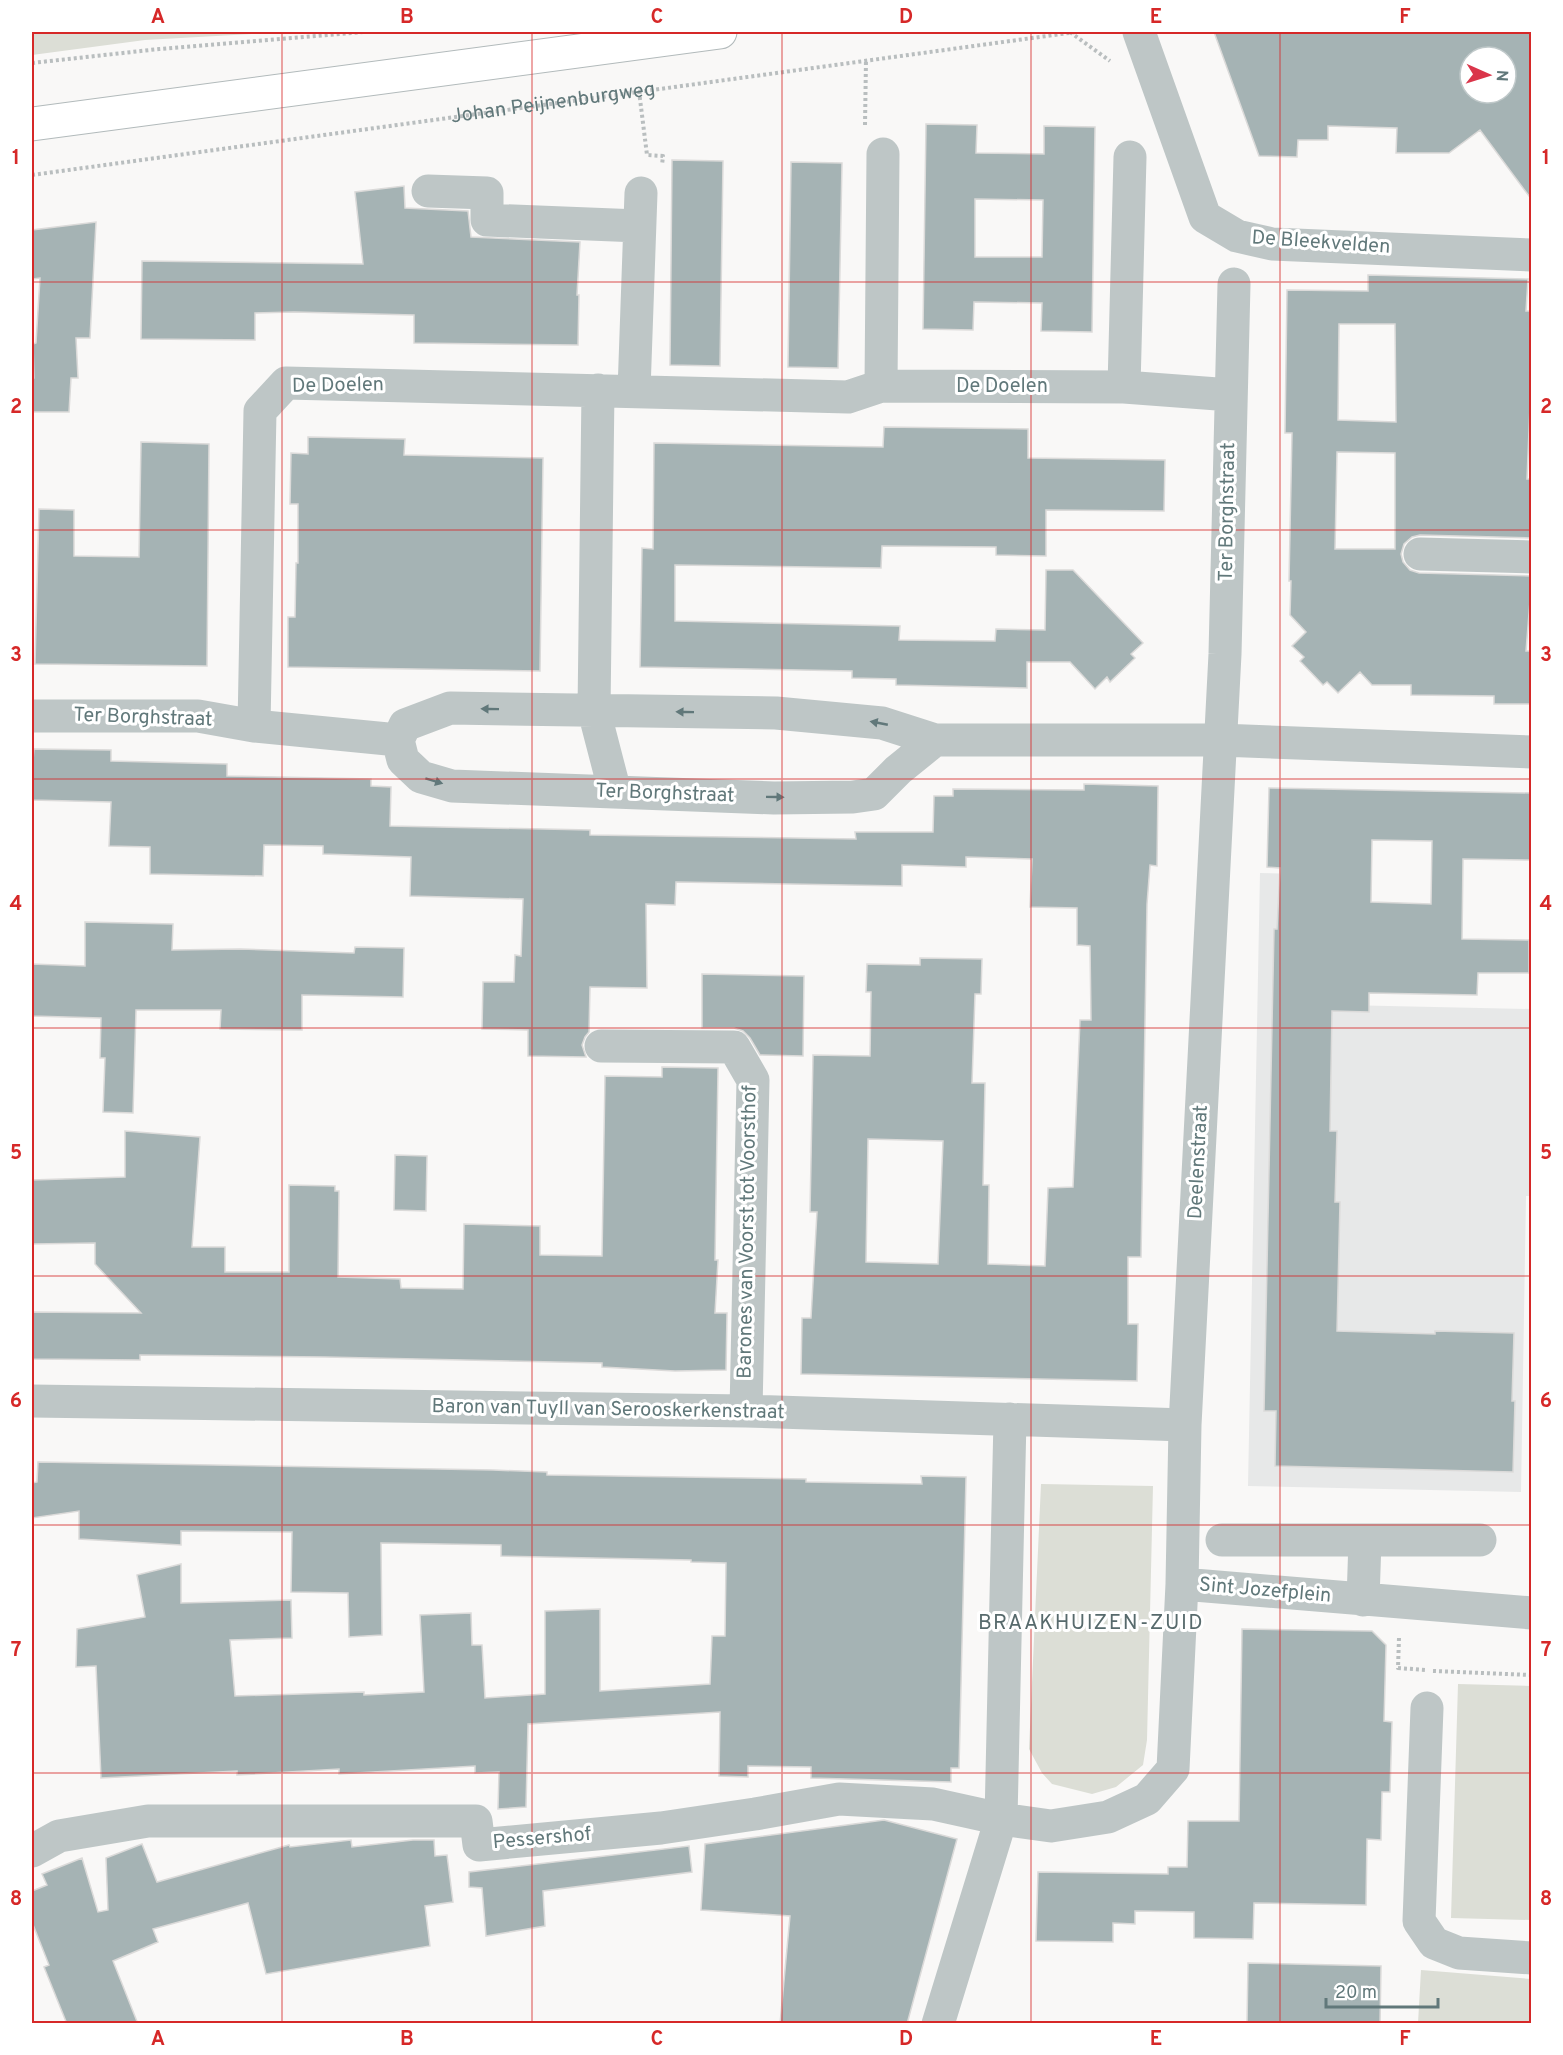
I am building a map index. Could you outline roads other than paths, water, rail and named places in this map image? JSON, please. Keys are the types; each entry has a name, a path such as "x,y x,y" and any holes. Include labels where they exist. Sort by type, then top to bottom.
{"main road":[{"path":"32,124 720,32"}],"street":[{"name":"De Bleekvelden","path":"1139,32 1205,218 1237,236 1272,244 1532,255"},
{"path":"881,386 884,154"},
{"path":"1124,387 1130,157"},
{"path":"428,191 488,193 487,220 639,226"},
{"path":"634,392 640,193"},
{"name":"Ter Borghstraat","path":"1220,740 1226,654 1234,284"},
{"name":"De Doelen","path":"254,726 260,411 286,383 848,397 881,386 1124,387 1231,394"},
{"path":"598,390 594,711 615,792"},
{"path":"1420,554 1532,557"},
{"path":"398,740 405,725 450,708 776,713 882,723 935,740 1220,740 1532,752"},
{"name":"Ter Borghstraat","path":"32,716 198,717 254,726 398,740 403,760 421,777 452,786 774,798 853,797 874,794 898,770 935,740"},
{"name":"Deelenstraat","path":"1182,1584 1185,1425 1220,740"},
{"name":"Barones van Voorst tot Voorsthof","path":"601,1046 734,1047 753,1080 746,1411"},
{"name":"Baron van Tuyll van Serooskerkenstraat","path":"32,1401 746,1411 1185,1425"},
{"path":"938,2024 1001,1819 1010,1419"},
{"path":"1222,1540 1479,1540"},
{"path":"1364,1600 1365,1540"},
{"name":"Sint Jozefplein","path":"1001,1819 1051,1826 1108,1817 1147,1799 1173,1769 1182,1584 1532,1613"},
{"path":"1427,1708 1419,1921 1434,1943 1458,1953 1532,1958"},
{"name":"Pessershof","path":"32,1851 60,1836 148,1821 476,1821 479,1845 661,1828 839,1799 933,1804 1001,1819"}],"district":[{"name":"BRAAKHUIZEN-ZUID","path":"1091,1623"}]}
